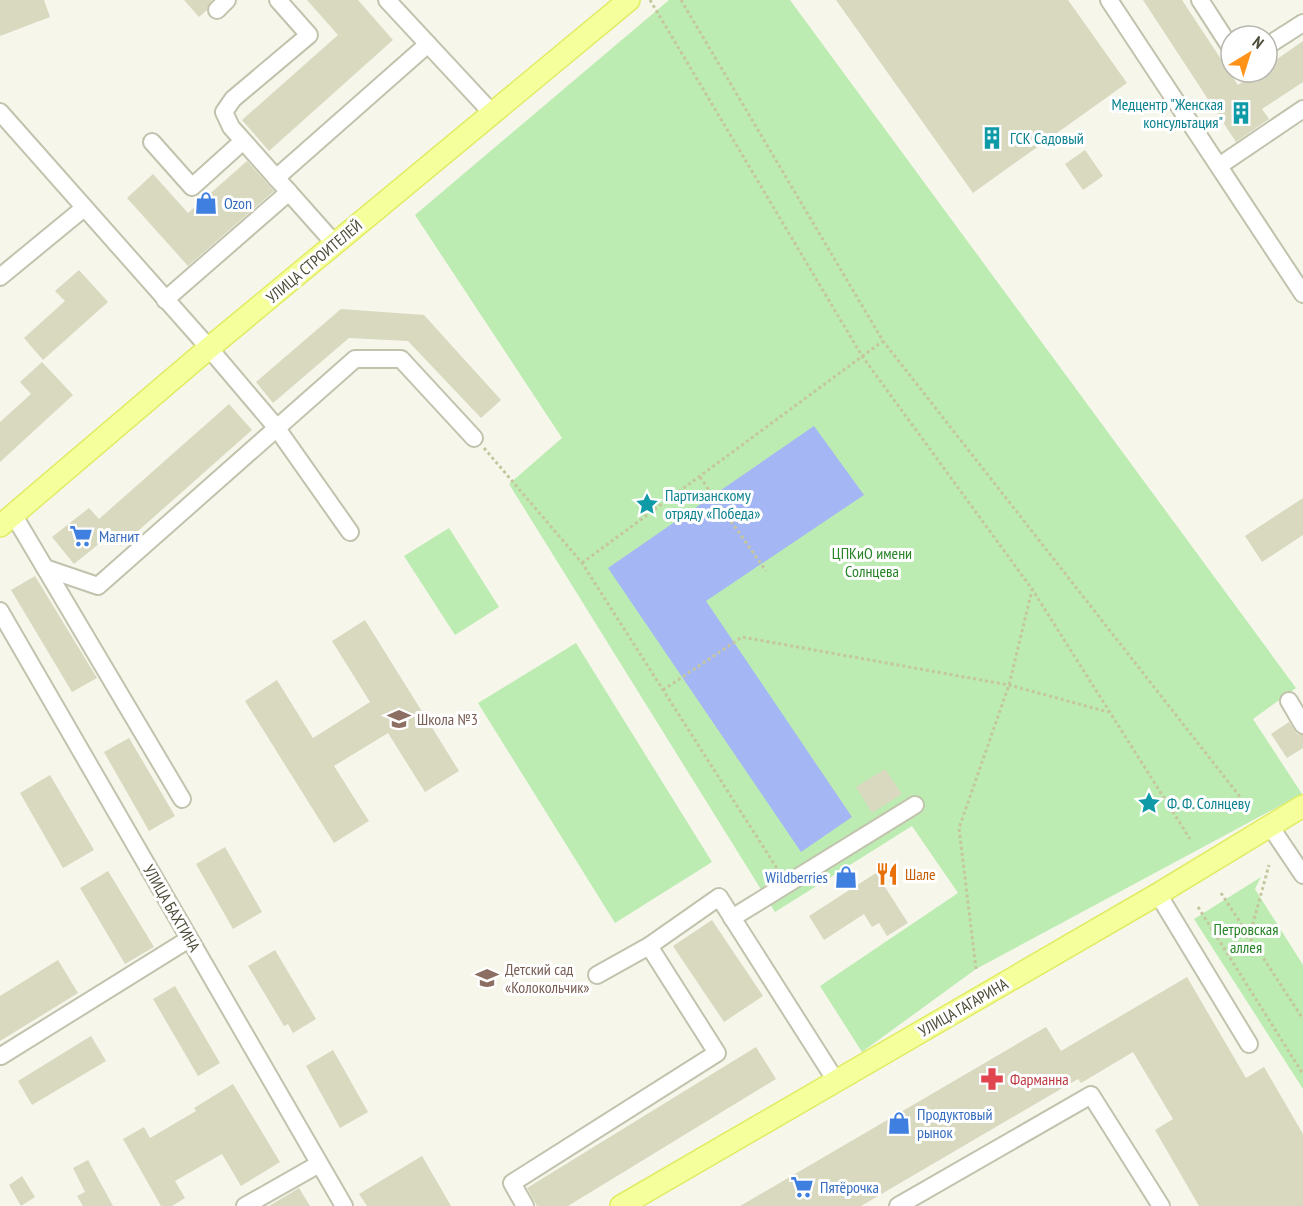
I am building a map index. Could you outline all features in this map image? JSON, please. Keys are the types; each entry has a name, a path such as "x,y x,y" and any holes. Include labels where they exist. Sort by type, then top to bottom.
{"main road":[{"name":"УЛИЦА СТРОИТЕЛЕЙ","path":"7,520 209,348 629,0"},
{"name":"УЛИЦА ГАГАРИНА","path":"621,1206 1158,894 1303,806"}],"street":[{"path":"278,0 309,35 233,99 224,112 231,127 335,244"},
{"path":"387,0 492,113"},
{"path":"1109,0 1302,289"},
{"path":"1200,0 1219,29"},
{"path":"1279,38 1303,23"},
{"path":"276,178 428,44"},
{"path":"1218,166 1303,109"},
{"path":"0,112 209,348 276,428 350,532"},
{"path":"152,142 192,187 243,141"},
{"path":"165,300 289,192"},
{"path":"0,277 84,208"},
{"path":"45,568 98,586 356,359 401,360 474,438"},
{"path":"7,520 45,568 182,799"},
{"name":"УЛИЦА БАХТИНА","path":"0,611 344,1206"},
{"path":"1289,701 1303,724"},
{"path":"732,918 915,805"},
{"path":"1270,826 1303,875"},
{"path":"1158,894 1249,1044"},
{"path":"597,975 649,946 719,897 836,1081"},
{"path":"1,1056 189,939"},
{"path":"525,1206 512,1183 717,1053 649,946"},
{"path":"898,1206 1090,1095 1161,1206"},
{"path":"245,1206 320,1164"}],"path":[{"path":"650,0 862,356 1032,589 1190,839"},
{"path":"681,0 883,341 1248,807"},
{"path":"582,562 883,341"},
{"path":"474,438 582,562 787,884"},
{"path":"700,477 766,572"},
{"path":"976,969 959,828 1009,685 1032,589"},
{"path":"663,690 741,637 1009,685 1110,713"},
{"path":"1249,938 1269,865"},
{"path":"1221,893 1303,1019"},
{"path":"1198,907 1303,1073"},
{"path":"1209,924 1249,938"}],"green space":[{"name":"ЦПКиО имени Солнцева","path":"669,0 790,0 1296,688 1253,719 1302,794 976,969 862,1052 820,986 958,893 912,826 775,912 509,484 562,438 415,215"},
{"path":"449,528 499,607 455,635 404,556"},
{"path":"576,643 712,862 615,923 478,703"},
{"name":"Петровская аллея","path":"1261,877 1255,889 1303,965 1303,1089 1194,919"}],"water":[{"path":"814,426 864,495 706,601 852,817 801,852 608,568"}],"building":[{"path":"0,0 44,0 50,17 0,36"},
{"path":"184,0 212,0 207,10 199,17"},
{"path":"307,0 358,0 393,40 269,151 242,120 338,35"},
{"name":"ГСК Садовый","path":"836,0 1068,0 1127,83 973,193"},
{"path":"1143,0 1182,0 1219,56 1219,84 1279,84 1279,58 1303,41 1303,82 1262,109 1269,119 1236,142"},
{"path":"1085,150 1103,176 1083,190 1065,164"},
{"path":"247,161 274,191 188,266 127,198 153,174 188,213"},
{"path":"79,270 108,302 43,360 24,338 65,301 55,291"},
{"path":"341,309 424,315 501,400 481,418 408,341 349,338 273,403 256,382"},
{"path":"42,362 73,395 0,462 0,422 31,394 20,382"},
{"path":"229,404 252,430 121,546 111,534 74,564 52,537 89,508 99,519"},
{"path":"1303,498 1303,535 1262,562 1245,536"},
{"path":"35,576 97,678 72,692 11,590"},
{"path":"365,620 459,771 425,792 388,733 334,766 369,821 334,843 245,701 277,680 313,738 370,702 332,641"},
{"path":"1289,722 1297,734 1303,735 1303,748 1287,758 1271,734"},
{"path":"129,738 175,816 149,831 104,752"},
{"path":"885,769 902,794 872,813 856,787"},
{"path":"50,775 94,850 63,868 20,793"},
{"path":"225,847 262,912 233,929 196,864"},
{"path":"108,871 154,947 125,964 80,888"},
{"path":"876,873 908,923 887,936 879,923 872,927 864,914 824,940 809,916"},
{"path":"712,920 763,996 724,1022 673,946"},
{"path":"275,950 316,1019 293,1033 288,1024 284,1026 248,966"},
{"path":"58,960 78,993 0,1041 0,996"},
{"path":"1187,977 1246,1078 1264,1067 1303,1134 1303,1206 1199,1206 1155,1130 1173,1119 1133,1052 1081,1083 1078,1079 861,1206 740,1206 1046,1027 1061,1051"},
{"path":"175,986 220,1063 198,1076 153,999"},
{"path":"91,1036 106,1061 32,1105 18,1081"},
{"path":"756,1047 776,1079 568,1206 537,1206 527,1188"},
{"path":"333,1050 368,1112 340,1128 306,1066"},
{"path":"233,1084 280,1162 241,1186 222,1154 175,1181 185,1198 172,1206 161,1206 123,1139 144,1127 150,1138 196,1111 194,1108"},
{"path":"422,1156 451,1206 367,1206 359,1194"},
{"path":"88,1160 113,1206 83,1206 77,1196 85,1192 73,1168"},
{"path":"22,1176 35,1197 21,1206 9,1185"},
{"path":"299,1188 310,1206 269,1206"}],"place":[{"name":"Медцентр \"Женская консультация\"","path":"1241,113"},
{"name":"ГСК Садовый","path":"992,138"},
{"name":"Ozon","path":"206,203"},
{"name":"Партизанскому отряду «Победа»","path":"647,504"},
{"name":"Магнит","path":"81,536"},
{"name":"Школа №3","path":"399,719"},
{"name":"Ф. Ф. Солнцеву","path":"1149,803"},
{"name":"Шале","path":"887,874"},
{"name":"Wildberries","path":"846,877"},
{"name":"Детский сад «Колокольчик»","path":"487,978"},
{"name":"Фарманна","path":"992,1079"},
{"name":"Продуктовый рынок","path":"899,1123"},
{"name":"Пятёрочка","path":"802,1187"}]}
